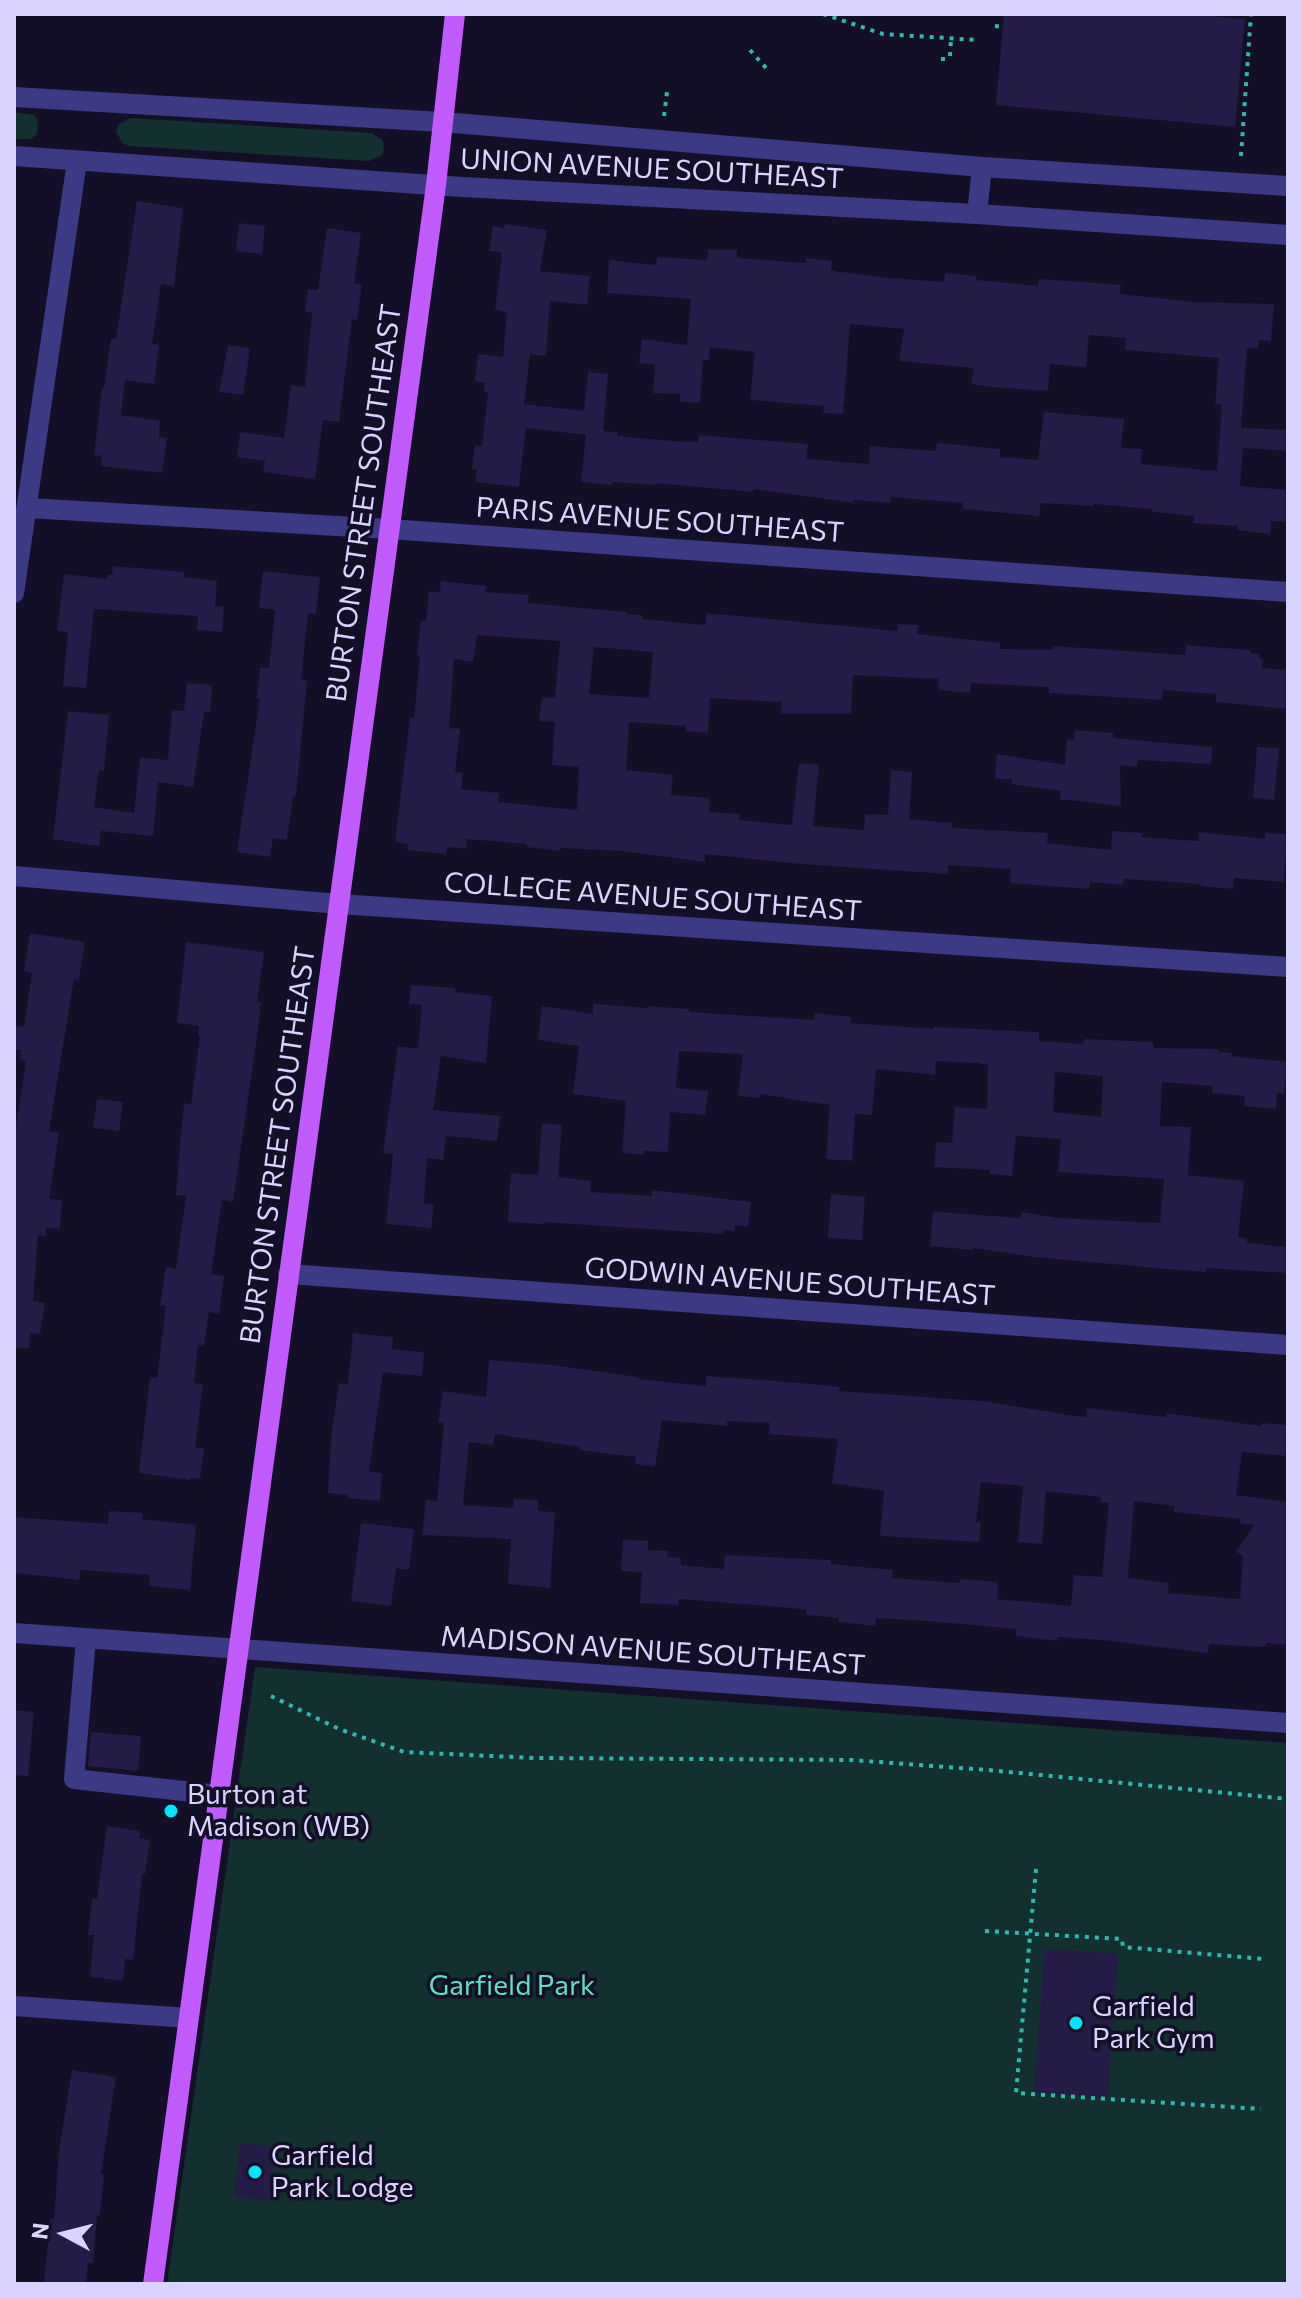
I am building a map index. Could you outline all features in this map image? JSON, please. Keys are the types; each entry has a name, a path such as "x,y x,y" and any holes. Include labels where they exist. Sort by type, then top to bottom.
{"main road":[{"name":"BURTON STREET SOUTHEAST","path":"153,2284 436,185 455,14"}],"street":[{"path":"14,97 442,122 982,167 1288,186"},
{"name":"UNION AVENUE SOUTHEAST","path":"14,156 436,185 977,214 1288,235"},
{"path":"14,593 77,161"},
{"path":"977,214 982,167"},
{"name":"PARIS AVENUE SOUTHEAST","path":"28,508 389,529 1288,592"},
{"name":"COLLEGE AVENUE SOUTHEAST","path":"14,876 339,904 1288,967"},
{"name":"GODWIN AVENUE SOUTHEAST","path":"288,1274 1288,1345"},
{"name":"MADISON AVENUE SOUTHEAST","path":"14,1633 1288,1723"},
{"path":"86,1639 74,1779 220,1795"},
{"path":"14,2006 189,2018"}],"path":[{"path":"823,14 883,34 977,40"},
{"path":"1241,156 1251,14"},
{"path":"995,26 1002,27"},
{"path":"941,59 950,56 951,39"},
{"path":"750,50 766,68"},
{"path":"664,116 667,92"},
{"path":"271,1696 339,1729 404,1752 534,1758 851,1760 1288,1799"},
{"path":"1036,1869 1016,2093 1261,2109"},
{"path":"985,1931 1122,1939 1123,1947 1264,1959"}],"green space":[{"path":"14,112 34,115 38,120 37,134 31,139 14,139"},
{"path":"131,118 372,133 383,141 384,148 382,155 369,161 129,146 122,143 116,131 119,124"},
{"name":"Garfield Park","path":"255,1667 1288,1743 1288,2284 167,2284"}],"building":[{"path":"1004,14 1187,14 1245,19 1235,127 996,105"},
{"path":"137,201 183,208 174,286 161,284 152,344 159,345 154,384 125,380 121,415 160,421 159,437 167,438 162,473 101,466 102,456 94,455 102,388 111,339 116,339"},
{"path":"239,223 265,226 262,254 236,251"},
{"path":"505,224 547,230 540,271 590,276 587,305 550,301 546,356 530,354 524,404 584,411 588,372 608,374 603,431 617,432 617,436 684,442 698,442 699,435 808,444 806,459 869,464 870,446 936,451 937,443 1000,449 1000,457 1038,460 1044,412 1124,419 1121,448 1142,449 1141,464 1217,471 1222,405 1215,404 1219,358 1125,350 1126,338 1089,335 1086,367 1050,364 1048,391 992,387 971,384 974,368 899,361 904,329 850,324 843,414 823,413 824,406 750,400 755,352 710,347 709,360 703,360 700,403 680,402 680,394 653,393 655,365 639,363 642,339 687,345 691,299 607,293 609,260 656,265 657,257 707,260 708,249 737,250 737,258 806,263 806,258 832,261 831,269 834,271 880,277 944,282 945,273 977,276 976,280 1038,286 1039,279 1084,282 1121,285 1120,294 1194,302 1274,304 1271,341 1259,340 1258,348 1247,348 1241,428 1288,430 1288,451 1243,448 1240,486 1288,490 1288,522 1271,521 1270,534 1237,530 1238,526 1193,523 1194,516 1152,512 1153,509 1094,504 1041,503 1039,516 963,509 963,503 891,497 890,503 854,500 854,503 754,489 753,492 655,483 613,482 612,485 581,482 586,435 526,428 519,487 475,482 477,469 472,469 475,445 482,446 488,392 484,391 485,383 475,381 478,354 503,357 507,312 495,310 502,257 501,252 489,251 493,226 504,228"},
{"path":"327,228 361,233 354,283 362,284 357,320 352,319 339,422 323,420 315,479 263,472 265,461 237,457 240,432 284,438 291,385 305,387 312,313 305,312 308,289 318,290"},
{"path":"228,345 250,348 243,395 219,392"},
{"path":"113,566 185,572 184,577 217,581 215,606 224,607 222,632 197,630 198,616 94,609 86,688 63,686 68,632 57,631 64,574 107,579 107,575 112,575"},
{"path":"263,571 320,577 316,614 308,613 301,680 307,681 296,796 293,796 287,840 273,838 270,857 237,852 260,698 257,698 260,668 269,668 275,610 259,608"},
{"path":"441,581 486,586 485,592 529,595 528,603 626,612 642,615 642,619 706,625 706,613 898,631 898,624 918,625 917,634 1000,643 1000,649 1053,650 1053,646 1185,655 1186,645 1250,650 1250,653 1259,654 1259,659 1263,659 1262,668 1288,670 1288,709 1216,702 1216,694 1163,690 1162,700 1049,693 1049,687 971,683 970,693 938,690 939,679 853,675 851,714 781,714 782,702 710,698 708,733 685,731 686,726 629,722 626,770 673,775 671,795 710,798 709,812 740,814 739,820 792,825 799,763 819,765 813,826 864,830 865,814 888,815 891,770 912,772 909,819 953,823 952,828 1048,833 1047,843 1111,850 1112,831 1143,833 1142,837 1198,841 1199,832 1265,839 1265,833 1287,834 1284,882 1234,878 1233,889 1124,879 1123,885 1090,882 1089,889 1010,883 1011,869 948,865 948,874 705,854 705,862 622,851 560,848 560,851 527,847 527,844 467,839 466,849 447,847 446,854 407,850 408,844 395,842 410,718 414,718 421,621 426,621 429,591 440,592","holes":["477,635 560,641 555,698 542,697 539,721 555,722 552,765 579,767 577,810 498,802 499,793 461,789 463,773 455,772 460,729 449,728 454,659 473,662","594,647 653,652 649,698 589,694"]},
{"path":"187,683 212,685 210,712 204,712 193,787 158,782 153,836 101,831 99,846 53,839 68,711 109,715 104,771 99,770 94,807 134,813 140,757 168,760 172,710 184,711"},
{"path":"1075,730 1113,733 1113,738 1212,747 1211,764 1138,760 1137,767 1120,765 1121,806 1060,799 1061,791 1011,784 1012,779 995,779 997,754 1065,765 1067,739 1074,740"},
{"path":"1257,747 1279,748 1274,800 1253,798"},
{"path":"30,933 85,942 79,980 74,979 49,1131 59,1133 49,1199 62,1200 60,1229 46,1228 46,1236 38,1235 33,1301 45,1303 40,1334 30,1333 29,1348 14,1348 14,1126 26,1061 20,1060 21,1050 14,1049 14,1042 16,1026 24,1027 32,973 24,971"},
{"path":"186,942 264,952 257,1002 261,1002 257,1037 233,1202 222,1200 211,1274 224,1276 219,1314 209,1312 204,1346 198,1345 194,1383 203,1384 195,1447 204,1448 200,1479 190,1480 139,1473 150,1377 157,1378 166,1306 160,1305 166,1267 176,1269 186,1196 176,1195 180,1145 184,1103 191,1104 200,1036 199,1026 177,1023"},
{"path":"411,985 456,988 455,992 492,996 486,1063 441,1056 433,1110 500,1116 497,1141 446,1136 443,1160 427,1158 424,1204 434,1204 431,1228 386,1224 393,1154 383,1153 398,1046 418,1049 422,1005 409,1004"},
{"path":"593,1004 814,1020 815,1013 851,1017 850,1023 1039,1032 1039,1041 1083,1044 1084,1039 1153,1042 1154,1048 1218,1049 1218,1052 1232,1053 1231,1056 1288,1062 1284,1093 1277,1093 1276,1109 1244,1106 1245,1096 1212,1093 1213,1086 1162,1082 1160,1126 1191,1127 1188,1175 1244,1181 1238,1237 1247,1238 1247,1243 1288,1247 1288,1273 1206,1268 1206,1272 930,1246 933,1212 1020,1218 1022,1212 1058,1218 1160,1223 1164,1179 1058,1172 1061,1139 1016,1136 1012,1176 990,1174 990,1170 934,1167 936,1142 952,1143 955,1107 987,1109 988,1065 977,1063 936,1061 935,1075 876,1069 872,1115 855,1114 852,1161 826,1159 830,1105 760,1094 760,1098 738,1096 743,1054 679,1051 676,1088 708,1091 705,1115 670,1112 668,1152 644,1151 644,1155 622,1153 626,1101 573,1094 579,1046 538,1040 542,1006 593,1014","holes":["1055,1072 1103,1076 1101,1117 1053,1112"]},
{"path":"97,1099 123,1102 119,1131 93,1128"},
{"path":"542,1123 562,1125 558,1177 591,1181 590,1192 652,1196 652,1190 751,1202 748,1227 735,1225 735,1231 724,1230 723,1234 508,1222 511,1173 538,1175"},
{"path":"831,1194 865,1197 862,1240 828,1238"},
{"path":"353,1333 393,1337 392,1349 424,1352 422,1376 383,1372 369,1472 382,1473 380,1501 328,1493 331,1438 339,1383 348,1384"},
{"path":"489,1360 551,1365 706,1386 706,1376 790,1382 840,1387 839,1391 982,1401 1086,1417 1087,1408 1166,1417 1166,1413 1262,1426 1262,1423 1288,1425 1288,1456 1242,1452 1236,1495 1288,1502 1288,1645 1209,1644 1208,1653 1103,1640 1057,1637 1057,1641 1016,1636 1016,1629 928,1621 876,1618 875,1626 806,1615 807,1610 792,1608 679,1599 678,1605 640,1603 642,1572 621,1571 623,1540 648,1541 648,1550 668,1551 667,1557 681,1558 681,1565 724,1569 725,1555 831,1560 831,1564 893,1570 892,1578 960,1583 960,1579 998,1582 997,1599 1071,1606 1074,1575 1102,1577 1109,1503 1100,1502 1101,1497 1046,1491 1042,1544 1018,1542 1023,1486 981,1482 976,1522 981,1522 979,1542 880,1536 884,1491 832,1483 838,1439 769,1434 770,1423 727,1421 727,1426 662,1420 655,1467 635,1464 636,1457 495,1434 493,1445 469,1442 463,1505 513,1508 514,1499 538,1500 538,1511 555,1512 550,1588 508,1584 511,1539 422,1535 426,1500 437,1501 444,1423 438,1422 443,1391 486,1397","holes":["1134,1501 1174,1506 1174,1512 1241,1519 1240,1523 1254,1525 1236,1552 1243,1556 1240,1599 1168,1593 1169,1583 1128,1578"]},
{"path":"109,1511 143,1513 142,1519 196,1525 190,1590 149,1586 150,1575 81,1570 79,1580 14,1573 14,1517 108,1524"},
{"path":"361,1523 414,1529 409,1570 396,1568 391,1606 351,1601"},
{"path":"14,1710 34,1712 28,1776 14,1775"},
{"path":"91,1732 141,1736 138,1771 88,1766"},
{"path":"107,1826 140,1831 139,1838 150,1840 145,1874 142,1874 133,1960 125,1959 123,1981 90,1977 94,1935 88,1935 92,1899 97,1899"},
{"name":"Garfield Park Gym","path":"1045,1949 1118,1954 1108,2098 1034,2092"},
{"path":"72,2070 116,2077 101,2174 104,2175 100,2215 97,2215 93,2263 88,2263 86,2284 44,2284 50,2219 54,2219 59,2151"},
{"name":"Garfield Park Lodge","path":"240,2143 276,2147 270,2201 234,2197"}],"place":[{"name":"Burton at Madison (WB)","path":"171,1811"},
{"name":"Garfield Park Gym","path":"1076,2023"},
{"name":"Garfield Park Lodge","path":"255,2172"}]}
